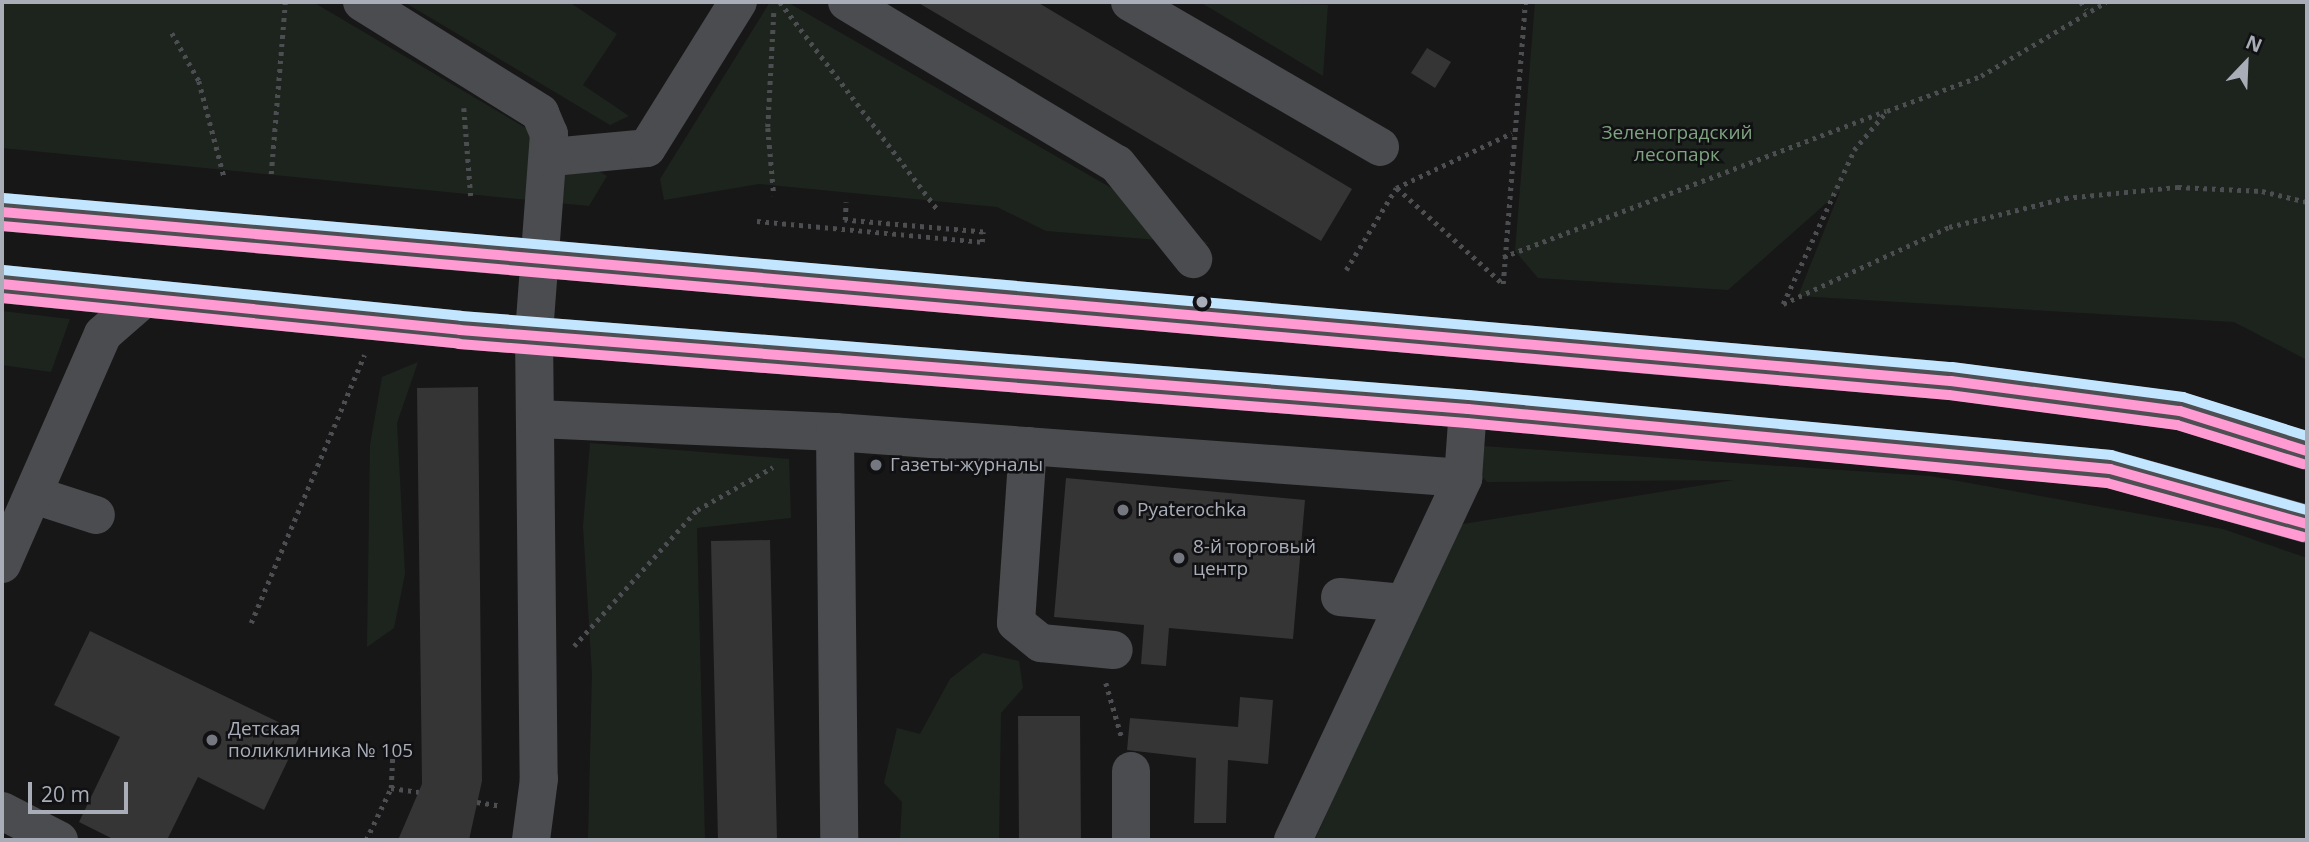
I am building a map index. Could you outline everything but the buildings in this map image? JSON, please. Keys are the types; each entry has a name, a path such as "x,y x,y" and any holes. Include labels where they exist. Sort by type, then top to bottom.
{"main road":[{"path":"2,212 536,262 1951,381 2180,411 2307,451"},
{"path":"2,284 534,333 1468,409 2110,468 2307,524"}],"street":[{"path":"362,2 460,60 540,113 552,157 536,262 534,333 539,779 531,840"},
{"path":"552,157 647,148 738,2"},
{"path":"847,2 1117,164 1193,259"},
{"path":"1130,2 1380,147"},
{"path":"2,564 103,334 143,299"},
{"path":"1293,840 1463,478 1468,409"},
{"path":"537,419 835,432 1463,478"},
{"path":"835,432 839,840"},
{"path":"1028,446 1016,623 1041,643 1105,649"},
{"path":"34,495 96,515"},
{"path":"1340,597 1403,603"},
{"path":"1131,771 1132,840"},
{"path":"2,811 59,840"}],"path":[{"path":"271,174 285,2"},
{"path":"774,2 768,128 774,196"},
{"path":"780,2 938,210"},
{"path":"1396,188 1503,284 1503,257 1525,2"},
{"path":"2081,2 2086,9"},
{"path":"1503,257 1981,76 2086,9 2106,2"},
{"path":"172,33 198,81 224,176"},
{"path":"460,60 471,197"},
{"path":"1887,111 1854,150 1783,304 1949,227 2065,198 2178,187 2262,191 2307,202"},
{"path":"1346,270 1396,188 1513,132"},
{"path":"757,221 982,242 983,232 845,220 846,202"},
{"path":"251,623 370,341"},
{"path":"538,686 697,510 778,464"},
{"path":"1105,649 1131,771"},
{"path":"366,840 391,788 393,746"},
{"path":"391,788 419,792"}],"green space":[{"path":"2,2 313,2 607,176 589,206 2,148"},
{"path":"404,2 569,2 617,34 583,85 629,116 610,125"},
{"path":"770,2 787,2 1209,244 1046,231 997,207 759,184 664,200 660,179"},
{"path":"1200,2 1328,5 1323,76"},
{"name":"Зеленоградский лесопарк","path":"1535,2 2307,2 2307,360 2234,322 1798,296 1840,191 1728,290 1538,278 1515,251"},
{"path":"2,311 70,319 51,372 2,365"},
{"path":"418,362 397,423 405,574 394,628 367,647 370,445 382,377"},
{"path":"590,443 789,459 791,518 697,528 705,840 588,840 592,674 583,526"},
{"path":"1482,446 1930,476 2223,529 2307,558 2307,840 1315,840 1451,526 1734,480 1487,482 1464,456"},
{"path":"983,653 1019,661 1023,688 1001,713 999,840 900,840 902,802 884,783 897,728 920,734 950,679"}],"transit line":[{"path":"3,198 1952,367 2183,397 2307,436"},
{"path":"2,212 1951,381 2180,411 2307,451"},
{"path":"2,226 1949,395 2177,425 2303,464"},
{"path":"3,270 461,316 1469,395 2111,455 2307,510"},
{"path":"2,284 460,330 1468,409 2110,469 2307,524"},
{"path":"2,298 459,344 1467,423 2107,483 2303,537"}],"place":[{"name":"Газеты-журналы","path":"876,465"},
{"name":"Pyaterochka","path":"1123,510"},
{"name":"8-й торговый центр","path":"1179,558"},
{"name":"Детская поликлиника № 105","path":"212,740"}]}
